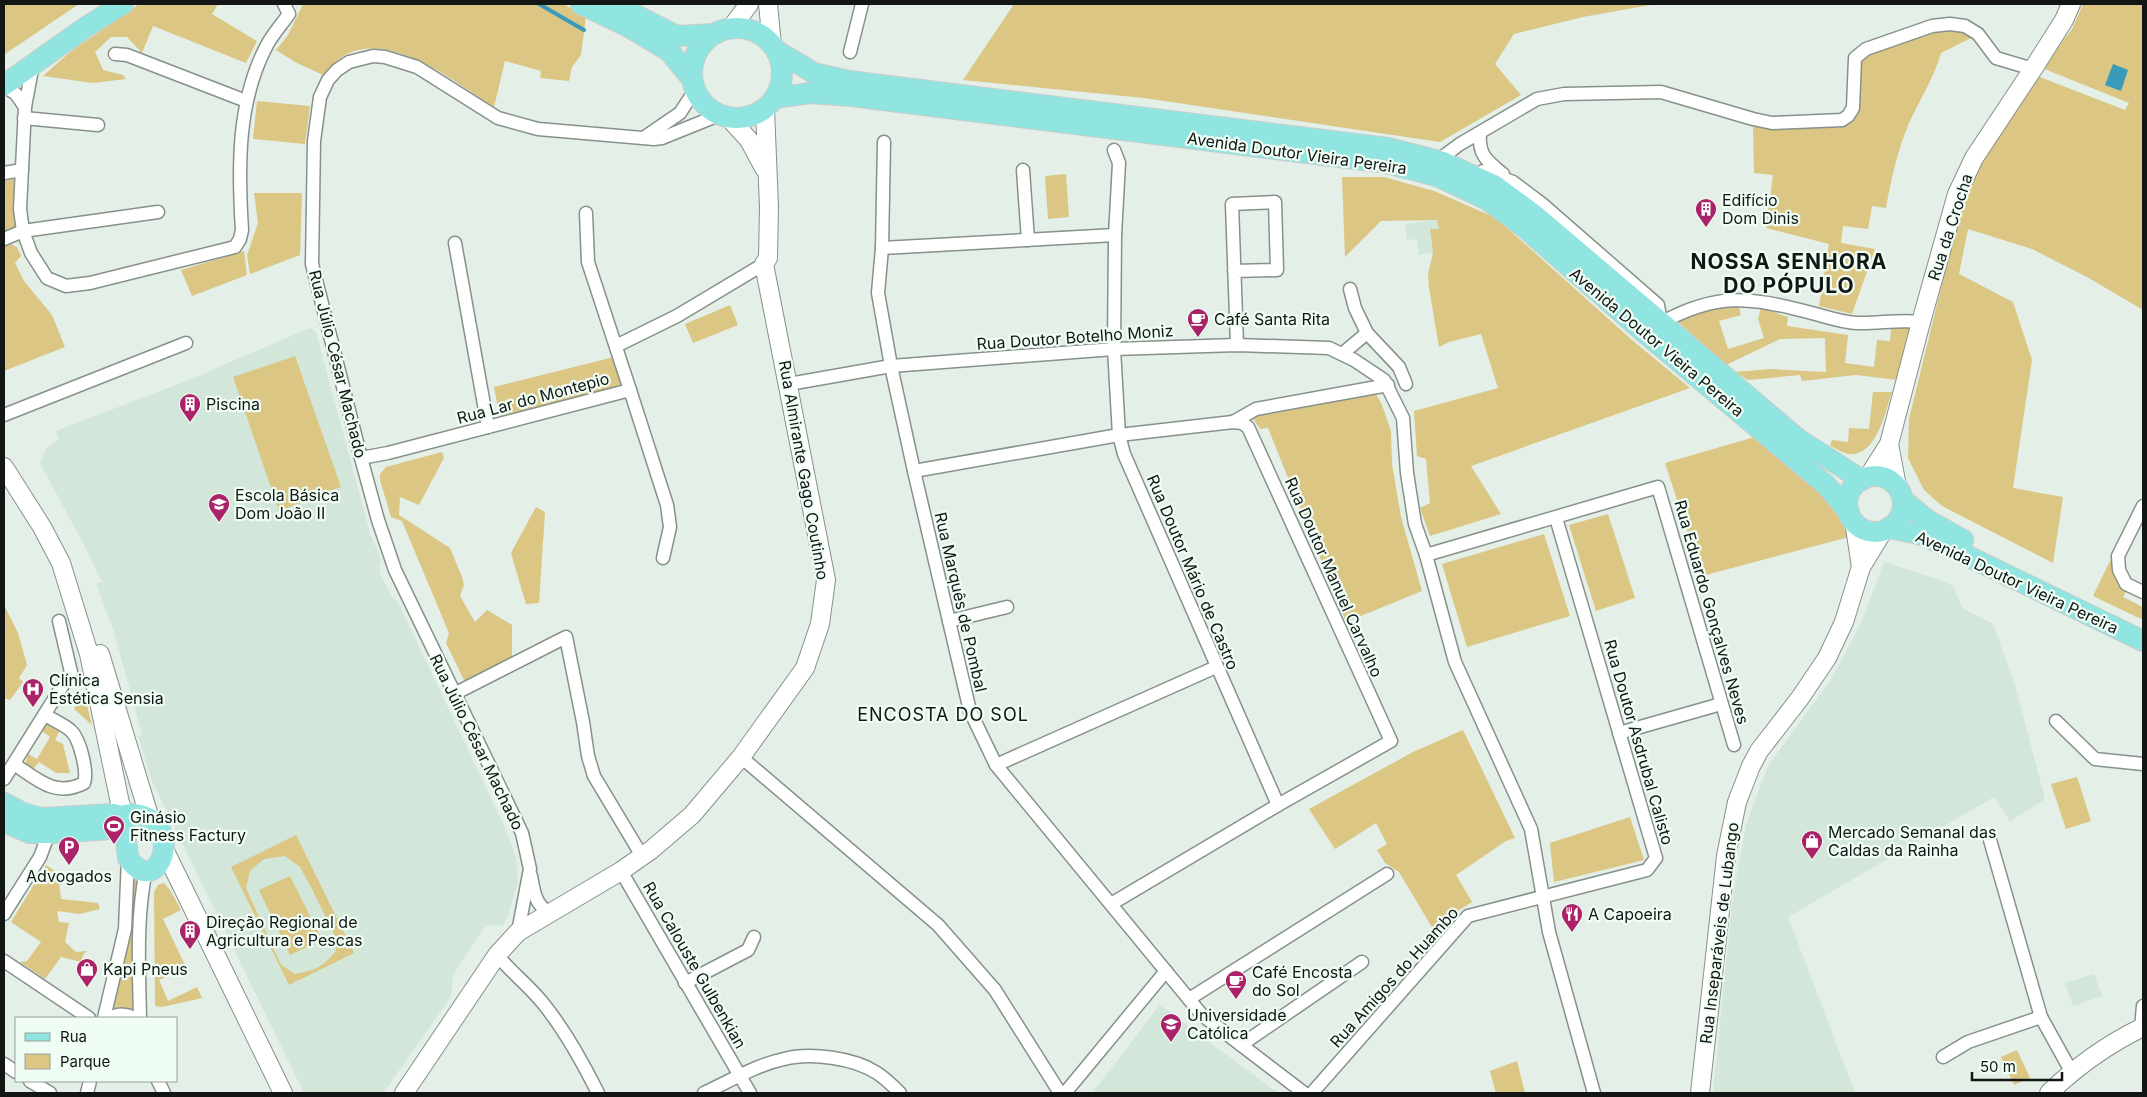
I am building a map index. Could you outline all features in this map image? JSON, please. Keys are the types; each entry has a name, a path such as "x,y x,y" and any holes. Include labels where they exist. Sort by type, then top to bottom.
{"main road":[{"path":"4,69 100,4"},
{"path":"4,85 86,27 123,4"},
{"path":"581,4 627,26 669,52 693,84 707,107 724,116 748,117 770,103 781,83 780,58 775,48 758,33 749,30 677,36 614,4"},
{"path":"693,84 692,68 699,48 723,31"},
{"name":"Avenida Doutor Vieira Pereira","path":"775,48 814,72 849,81 1388,148 1437,161 1494,185 1536,216 1798,439 1865,479"},
{"name":"Avenida Doutor Vieira Pereira","path":"770,103 810,93 851,96 1387,163 1438,176 1486,199 1524,228 1632,322 1826,485 1851,517"},
{"path":"1884,478 1900,493 1901,515 1886,529 1867,530 1851,517 1848,505 1851,490 1865,479 1884,478"},
{"name":"Avenida Doutor Vieira Pereira","path":"1900,493 1946,532 2143,626"},
{"name":"Avenida Doutor Vieira Pereira","path":"1886,529 1919,534 1949,547 2143,641"},
{"path":"4,803 23,813 41,818 114,814 124,820"},
{"path":"4,822 30,833 49,833 124,820 138,814 150,818 158,828 164,848 160,864 151,869 135,866 128,858 124,820"}],"street":[{"path":"33,64 24,113 20,209 23,231 30,253 47,278 66,286 90,283 235,247 240,239 242,230 241,141 246,101 252,80 268,44 289,14 284,4"},
{"path":"723,31 749,4"},
{"path":"768,4 775,48"},
{"path":"850,52 862,4"},
{"name":"Rua da Crocha","path":"1865,479 1889,444 1957,194 1974,158 2064,20 2070,4"},
{"path":"1437,161 1536,99 1564,94 1661,92 1772,123 1842,120 1848,116 1853,108 1855,58 1866,49 1932,26 1950,24 1964,26 1978,34 1996,58 2033,69"},
{"path":"115,54 127,55 246,101"},
{"name":"Rua Júlio César Machado","path":"550,913 540,908 535,896 522,832 396,570 378,520 312,264 314,141 320,97 328,80 337,70 349,62 373,56 401,60 418,66 498,118 538,129 662,138 724,116"},
{"path":"645,138 680,113 693,84"},
{"path":"4,85 16,94 24,113"},
{"name":"Rua Almirante Gago Coutinho","path":"518,932 622,870 692,815 741,757 805,668 820,624 824,608 826,580 764,264 768,258 770,103"},
{"path":"24,113 98,125"},
{"name":"Rua Almirante Gago Coutinho","path":"724,116 749,140 768,175"},
{"path":"1480,133 1478,147 1489,163 1513,182"},
{"name":"Rua Marquês de Pombal","path":"884,142 882,248 878,294 891,366 914,471 970,711 996,766 1202,1015 1304,1093"},
{"name":"Rua Doutor Mário de Castro","path":"1114,150 1120,163 1115,235 1114,349 1119,435 1124,454 1278,805"},
{"name":"Avenida Doutor Vieira Pereira","path":"1437,161 1460,162 1513,182 1579,235 1658,305 1661,323"},
{"path":"4,173 22,170"},
{"path":"1023,170 1028,240"},
{"path":"1234,271 1277,270 1275,202 1232,204 1234,271 1237,345"},
{"path":"4,239 23,231 158,212"},
{"path":"586,213 588,262 630,390"},
{"path":"882,248 1115,235"},
{"path":"455,243 488,427"},
{"path":"616,346 677,316 764,264"},
{"path":"1350,289 1354,308 1367,333 1399,367 1406,384"},
{"path":"1661,323 1683,311 1707,303 1728,300 1768,302 1856,323 1902,320 1921,322"},
{"path":"1342,354 1367,333"},
{"path":"4,415 186,343"},
{"name":"Rua Doutor Botelho Moniz","path":"789,384 891,366 1114,349 1237,345 1329,348 1367,368 1384,380 1403,418 1410,497 1415,524 1426,555 1455,662 1531,829 1549,932 1594,1093"},
{"path":"914,471 1119,435 1233,422 1256,410 1388,386"},
{"name":"Rua Lar do Montepio","path":"361,458 630,390 667,505 670,527 663,558"},
{"name":"Rua Doutor Manuel Carvalho","path":"1233,422 1242,423 1248,427 1391,742 1278,805"},
{"name":"Rua da Crocha","path":"1889,444 1900,493"},
{"path":"4,467 84,598 133,768 150,818"},
{"name":"Rua Eduardo Gonçalves Neves","path":"1556,518 1658,487 1734,745"},
{"path":"2143,506 2118,556 2119,570 2126,584 2143,592"},
{"name":"Rua Inseparáveis de Lubango","path":"1851,517 1861,567"},
{"path":"1426,555 1556,518"},
{"name":"Rua Doutor Asdrubal Calisto","path":"1542,897 1647,870 1656,858 1556,518"},
{"name":"Rua Inseparáveis de Lubango","path":"1698,1093 1726,856 1737,802 1759,751 1800,698 1836,640 1844,622 1861,567 1886,529"},
{"path":"61,563 89,654 124,820"},
{"path":"949,621 1007,607"},
{"path":"4,779 71,672 59,621"},
{"path":"454,694 566,637 588,756 594,776 642,856"},
{"path":"996,766 1216,667"},
{"path":"1619,733 1721,704"},
{"path":"14,764 46,785 56,789 77,787 84,783 86,776 78,740 71,730 45,715"},
{"path":"2056,721 2095,759 2143,764"},
{"path":"741,757 938,925 995,990 1060,1093"},
{"path":"1111,904 1278,805"},
{"path":"4,914 40,857 49,833"},
{"path":"1990,840 2041,1017 2072,1071"},
{"path":"164,848 283,1093"},
{"path":"104,1017 125,929 128,858"},
{"path":"140,1017 139,952 141,899 151,869 183,888"},
{"name":"Rua Júlio César Machado","path":"518,932 530,869"},
{"name":"Rua Calouste Gulbenkian","path":"622,870 685,983 750,1093"},
{"path":"1189,999 1387,874"},
{"name":"Rua Amigos do Huambo","path":"1312,1093 1468,916 1542,897"},
{"path":"405,1093 497,955 518,932"},
{"path":"685,983 748,950 754,937"},
{"path":"497,955 516,977 532,991 554,1018 569,1040 598,1093"},
{"path":"4,961 88,1017"},
{"path":"1241,1045 1362,962"},
{"path":"1065,1093 1166,971"},
{"path":"2048,1093 2072,1071 2114,1042 2142,1027 2143,1006"},
{"path":"112,1017 128,1015 133,1017"},
{"path":"1943,1057 1968,1042 2041,1017"},
{"path":"704,1093 740,1075 784,1059 804,1056 824,1057 848,1062 877,1072 900,1093"},
{"path":"4,1064 15,1071"},
{"path":"32,1082 50,1093"}],"shaded area":[{"path":"1437,220 1439,229 1430,230 1433,253 1419,255 1417,239 1407,240 1405,224"},
{"path":"310,328 316,332 371,537 381,558 379,572 391,595 399,604 505,828 516,857 518,881 507,918 502,926 486,925 453,975 451,997 383,1093 304,1093 152,781 138,736 142,734 114,632 96,583 102,582 40,463 46,449 59,439 56,431 202,375"},
{"name":"Mercado Semanal das Caldas da Rainha","path":"1884,562 1953,586 1962,608 1993,624 2015,685 2045,799 2010,821 1994,797 1788,917 1855,1093 1713,1093 1733,895 1746,825 1768,766 1832,678 1862,621"},
{"path":"2094,974 2102,996 2073,1006 2065,983"},
{"name":"Universidade Católica","path":"1160,1005 1231,1058 1278,1093 1092,1093"}],"green space":[{"path":"4,4 79,4 5,54"},
{"path":"139,4 218,4 212,14 257,41 246,63 153,26 142,53 127,37 111,37 95,52 103,70 123,75 126,79 93,83 43,76 70,52"},
{"path":"303,4 563,4 586,16 581,55 572,67 569,81 540,78 541,71 505,61 494,107 425,64 406,55 386,50 367,49 349,53 338,60 323,75 295,62 276,50 288,35"},
{"path":"1014,4 1656,4 1583,17 1514,34 1495,64 1521,95 1440,142 1144,98 963,80"},
{"path":"2083,4 2143,4 2143,310 2087,277 2032,249 1968,229 1959,274 2013,302 2032,360 2013,488 2063,497 2053,563 1942,506 1924,490 1908,458 1909,419 1959,214 1972,179 2037,76 2125,110 2129,103 2042,68 2072,29"},
{"path":"1934,28 1963,29 1973,37 1941,53 1931,80 1913,114 1901,143 1886,208 1872,206 1868,229 1843,226 1841,243 1875,249 1852,314 1819,306 1829,244 1766,228 1773,175 1754,173 1753,124 1842,123 1859,59 1869,52"},
{"path":"257,101 310,106 305,144 253,139"},
{"path":"1066,174 1069,217 1048,219 1045,176"},
{"path":"1342,177 1384,177 1434,191 1496,218 1632,340 1690,388 1471,466 1501,514 1430,536 1420,508 1430,503 1426,459 1417,456 1414,411 1498,388 1481,334 1449,342 1439,347 1428,274 1433,253 1430,229 1439,229 1437,220 1381,221 1345,257"},
{"path":"18,179 19,226 4,232 4,181"},
{"path":"254,193 302,193 300,255 250,274 247,255 258,223"},
{"path":"11,244 17,247 21,256 15,263 24,281 52,315 65,347 4,371 4,247"},
{"path":"244,251 247,275 192,296 181,270"},
{"path":"730,305 738,325 693,343 685,324"},
{"path":"1738,305 1741,315 1719,321 1728,349 1764,338 1758,319 1761,308 1788,317 1787,326 1848,335 1845,363 1874,367 1877,340 1890,341 1891,329 1901,323 1910,325 1897,380 1856,375 1802,381 1800,375 1748,380 1735,372 1771,369 1826,372 1825,338 1780,339 1726,365 1676,320 1709,307"},
{"path":"295,356 341,487 279,511 233,377"},
{"path":"614,357 621,382 621,385 617,388 503,418 499,413 494,387"},
{"path":"1873,392 1892,392 1883,421 1873,441 1858,453 1844,453 1830,446 1832,440 1848,442 1849,428 1869,429"},
{"path":"1376,394 1391,431 1392,464 1401,517 1422,591 1346,622 1268,428 1260,429 1252,417"},
{"path":"1758,436 1822,491 1835,508 1849,537 1702,576 1665,463"},
{"path":"442,452 444,458 419,505 400,497 399,515 450,548 464,585 460,596 475,622 487,610 512,625 512,659 467,681 464,680 446,643 449,633 402,521 391,517 380,480 380,474 386,467"},
{"path":"536,507 545,512 539,603 526,604 511,553"},
{"path":"1608,514 1635,598 1596,611 1569,525"},
{"path":"1544,534 1570,616 1467,647 1442,564"},
{"path":"2111,559 2116,559 2127,589 2123,597 2143,607 2143,620 2093,596"},
{"path":"4,605 18,633 27,665 19,678 23,682 10,700 4,698"},
{"path":"84,694 92,725 74,709"},
{"path":"52,724 60,730 55,740 63,744 70,773 56,773 39,762 33,769 25,765 28,754 37,759 50,737 42,731 46,725"},
{"path":"1463,730 1515,838 1506,841 1456,875 1472,902 1456,912 1436,934 1399,872 1385,863 1377,850 1387,844 1376,823 1335,849 1309,809 1413,752"},
{"path":"2077,777 2091,821 2066,829 2051,784"},
{"path":"1630,817 1644,860 1554,882 1550,843"},
{"path":"296,835 354,953 289,985 231,867","holes":["285,856 300,867 335,936 336,951 318,967 295,974 281,965 246,888 250,871 264,859"]},
{"path":"46,865 58,873 61,899 98,903 100,909 80,914 57,911 59,922 69,923 65,942 76,952 87,951 83,955 81,962 61,957 45,979 20,962 27,961 41,942 11,922"},
{"path":"130,874 138,879 135,1013 119,1007 111,1009"},
{"path":"290,876 322,940 290,955 259,890"},
{"path":"164,883 181,910 163,919 186,967 159,980 168,1001 197,987 202,998 162,1007 155,1006 154,892 158,885"},
{"path":"2017,1050 2030,1078 2014,1085 2001,1057"},
{"path":"1517,1061 1525,1093 1496,1093 1490,1071"}],"water":[{"path":"2113,64 2128,70 2121,91 2105,85"}],"waterway":[{"path":"539,4 584,30"}],"place":[{"name":"Edifício Dom Dinis","path":"1706,228"},
{"name":"Café Santa Rita","path":"1198,338"},
{"name":"Piscina","path":"190,423"},
{"name":"Escola Básica Dom João II","path":"219,523"},
{"name":"Clínica Estética Sensia","path":"33,708"},
{"name":"Ginásio Fitness Factury","path":"114,845"},
{"name":"Mercado Semanal das Caldas da Rainha","path":"1812,860"},
{"name":"Advogados","path":"69,866"},
{"name":"A Capoeira","path":"1572,933"},
{"name":"Direção Regional de Agricultura e Pescas","path":"190,950"},
{"name":"Kapi Pneus","path":"87,988"},
{"name":"Café Encosta do Sol","path":"1236,1000"},
{"name":"Universidade Católica","path":"1171,1043"}],"district":[{"name":"NOSSA SENHORA DO PÓPULO","path":"1789,273"},
{"name":"ENCOSTA DO SOL","path":"943,714"}]}
